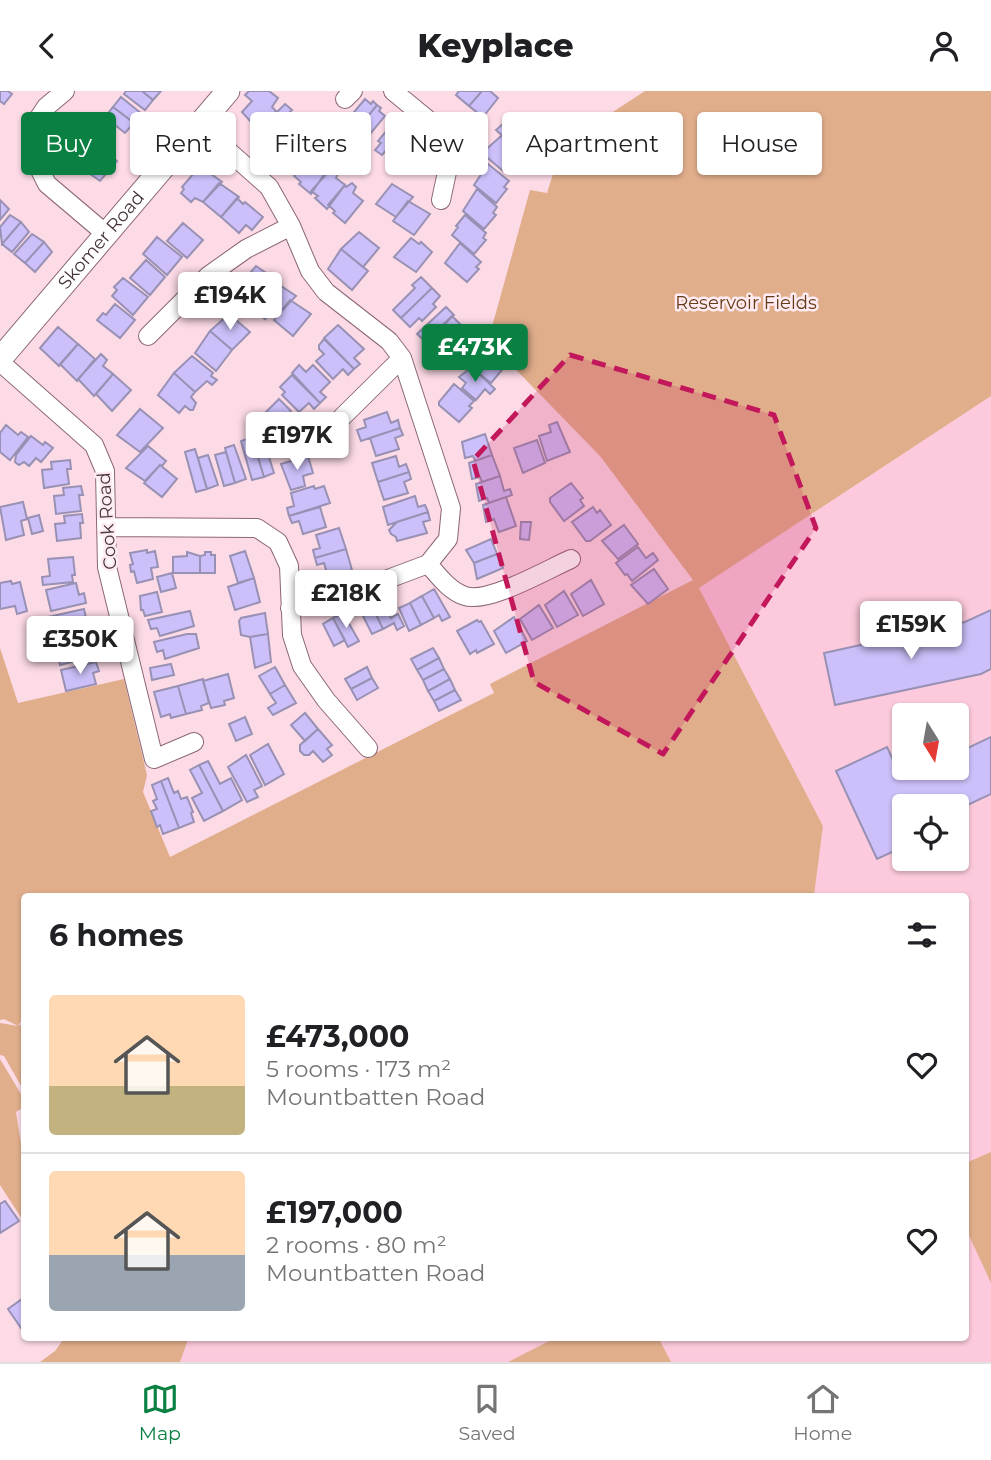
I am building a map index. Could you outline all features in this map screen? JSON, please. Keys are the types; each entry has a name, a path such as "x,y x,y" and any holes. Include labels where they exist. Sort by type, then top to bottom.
{"street":[{"path":"65,91 46,107 32,128 36,162 47,184 106,234"},
{"name":"Skomer Road","path":"211,112 228,91"},
{"path":"393,91 444,133 452,149 441,200"},
{"path":"236,157 269,187 291,226 310,271 326,292 389,341 402,358 451,508 448,539 428,564 356,591 290,608"},
{"name":"Skomer Road","path":"0,361 157,175"},
{"path":"148,336 208,276 246,249 291,226"},
{"path":"323,436 402,358"},
{"name":"Cook Road","path":"0,361 94,445 105,471 107,567 154,759 194,742"},
{"path":"106,527 257,528 278,543 289,566 292,635 302,667 326,700 368,748"},
{"path":"428,564 447,585 466,597 488,596 571,559"}],"highlighted area":[{"path":"570,355 774,415 816,528 663,754 534,682 473,460"}],"shaded area":[{"path":"991,396 991,1362 180,1362 188,1341 969,1341 969,893 813,893 823,826 699,588"}],"green space":[{"name":"Reservoir Fields","path":"645,91 991,91 991,396 699,588 823,826 814,893 21,893 21,1022 18,1026 4,1019 0,1020 0,648 18,703 124,679 147,775 143,792 170,857 494,693 490,684 693,580 600,456 488,341 530,190 547,193 553,175 683,175 683,112 613,112"},
{"path":"0,1023 21,1024 21,1086 4,1056 0,1055"},
{"path":"0,1059 21,1094 21,1109 16,1112 21,1144 21,1217 0,1185"},
{"path":"991,1152 991,1283 969,1235 969,1162"},
{"path":"62,1341 188,1341 180,1362 40,1362 55,1351"},
{"path":"549,1341 660,1341 671,1362 508,1362"}],"building":[{"path":"0,91 12,94 4,104 0,101"},
{"path":"126,91 142,91 153,100 145,110 124,94"},
{"path":"142,91 161,91 153,100"},
{"path":"249,91 269,91 278,98 272,107 276,111 250,112 250,121 242,112 252,101 245,95"},
{"path":"459,91 482,91 469,106 456,95"},
{"path":"482,91 490,91 498,98 487,112 477,112 469,106"},
{"path":"121,97 140,112 130,112 130,120 113,107"},
{"path":"365,99 377,105 371,112 354,112"},
{"path":"285,104 292,110 290,112 277,112"},
{"path":"377,105 385,116 371,133 371,112"},
{"path":"113,107 130,120 130,127 125,133 116,126 116,112 109,112"},
{"path":"502,125 502,135 496,130"},
{"path":"385,133 385,152 382,155 375,150 381,143 378,141"},
{"path":"502,137 502,170 488,158 488,148"},
{"path":"488,164 509,181 504,187 507,189 496,203 474,185 481,175 488,175"},
{"path":"92,175 105,175 100,181"},
{"path":"192,175 212,175 222,182 203,202 195,198 191,202 181,193 184,189 182,187"},
{"path":"295,175 324,175 311,194"},
{"path":"326,175 337,175 336,178 345,185 327,209 311,191"},
{"path":"219,183 239,197 221,217 203,202"},
{"path":"352,183 356,187 353,193 363,201 345,223 328,205 345,185 346,187"},
{"path":"392,184 413,197 396,217 376,204"},
{"path":"477,189 497,207 493,213 496,215 484,229 463,211"},
{"path":"237,198 263,217 252,230 246,225 239,233 221,217"},
{"path":"0,200 9,209 0,220"},
{"path":"408,201 430,214 414,235 393,221"},
{"path":"10,215 21,222 2,244 0,227"},
{"path":"465,215 486,233 483,238 486,240 474,254 452,235"},
{"path":"21,222 29,232 12,252 2,244"},
{"path":"183,223 203,240 187,258 167,241"},
{"path":"359,232 379,248 363,267 341,249"},
{"path":"32,234 44,242 25,263 14,254"},
{"path":"157,237 182,257 167,275 143,254"},
{"path":"411,238 419,244 421,242 432,252 416,272 394,257"},
{"path":"44,242 52,252 35,272 25,263"},
{"path":"460,243 481,262 476,267 479,269 467,282 445,263"},
{"path":"341,249 368,271 352,290 328,269"},
{"path":"146,260 165,277 150,295 130,278"},
{"path":"256,266 278,281 259,300 239,286"},
{"path":"421,277 432,288 401,318 393,310 415,288 412,285"},
{"path":"123,278 148,297 133,315 112,296 117,290 114,287"},
{"path":"275,282 296,296 276,317 271,312 265,319 254,310 260,303 258,301"},
{"path":"432,288 440,296 433,304 436,307 422,321 419,318 410,327 401,318"},
{"path":"290,300 311,314 293,336 274,320"},
{"path":"115,304 135,320 120,338 97,320 103,313 106,315"},
{"path":"446,307 454,315 426,342 417,334"},
{"path":"229,314 250,332 232,350 210,331"},
{"path":"452,316 464,328 449,343 445,339 434,350 426,342"},
{"path":"338,325 364,349 354,358 360,364 354,369 324,338"},
{"path":"58,327 78,344 59,366 40,348"},
{"path":"210,331 232,350 216,371 195,353"},
{"path":"324,339 354,369 348,375 343,369 333,379 316,361 324,354 319,345"},
{"path":"78,344 95,359 77,381 60,364"},
{"path":"487,349 506,365 491,383 476,371 481,366 474,360"},
{"path":"101,354 107,360 103,366 113,374 94,396 78,379"},
{"path":"192,356 213,373 211,376 217,380 212,385 207,381 195,392 174,373"},
{"path":"299,365 306,372 313,365 330,382 320,392 326,397 320,403 292,373"},
{"path":"472,367 495,389 490,394 485,389 476,400 462,388 466,383 459,377"},
{"path":"174,373 195,392 191,397 196,403 193,410 185,406 179,413 158,395"},
{"path":"113,374 131,390 112,411 96,394"},
{"path":"292,375 320,403 314,409 309,403 299,412 282,395 285,392 280,387"},
{"path":"454,384 474,401 469,406 472,408 459,422 439,405"},
{"path":"279,399 291,411 286,416 294,424 281,437 261,417"},
{"path":"140,409 163,428 140,452 117,435"},
{"path":"387,412 391,423 398,420 400,428 361,441 357,430 366,427 364,420"},
{"path":"557,422 570,452 547,461 539,436 551,432 549,425"},
{"path":"6,425 18,435 21,432 28,437 10,460 0,452 0,433"},
{"path":"400,428 403,435 395,438 399,449 376,456 370,438"},
{"path":"485,434 492,455 475,461 473,456 465,458 462,442"},
{"path":"262,435 274,473 264,477 252,438"},
{"path":"31,436 43,445 45,442 53,448 41,462 36,458 29,466 24,462 19,465 15,462 16,455"},
{"path":"252,437 264,477 252,480 241,441"},
{"path":"537,440 545,463 523,473 514,448"},
{"path":"234,445 246,479 235,483 225,448"},
{"path":"148,446 166,461 145,481 126,468"},
{"path":"195,449 207,489 196,492 185,452"},
{"path":"226,452 235,483 224,486 215,455"},
{"path":"208,455 218,485 207,489 198,458"},
{"path":"492,455 500,476 482,482 480,477 472,479 469,463"},
{"path":"308,456 313,473 303,476 305,486 291,490 281,464"},
{"path":"396,456 399,467 406,464 409,472 378,482 372,463"},
{"path":"70,460 71,469 67,469 69,484 44,488 42,470 52,469 51,462"},
{"path":"160,465 177,479 162,497 144,483"},
{"path":"409,472 411,479 404,482 408,493 384,500 378,482"},
{"path":"500,476 504,491 510,489 512,495 489,503 487,498 479,501 476,484"},
{"path":"571,483 583,498 580,500 584,506 564,521 550,498"},
{"path":"81,486 81,511 56,514 54,496 64,495 63,488"},
{"path":"314,486 315,489 324,486 330,503 289,516 287,508 294,506 291,493"},
{"path":"415,496 418,507 425,505 428,512 388,525 383,507"},
{"path":"506,497 516,526 499,532 494,519 486,522 483,505"},
{"path":"23,502 27,519 21,521 24,535 6,540 0,507"},
{"path":"320,507 326,527 303,534 299,521 292,523 289,516"},
{"path":"593,507 597,513 600,510 611,525 590,541 586,541 572,522"},
{"path":"428,512 430,520 423,522 427,533 397,541 391,534 389,530 397,522"},
{"path":"82,514 81,538 57,541 55,524 65,523 64,516"},
{"path":"39,515 43,531 32,534 28,518"},
{"path":"521,522 531,522 529,540 520,539"},
{"path":"624,525 638,544 618,559 602,541"},
{"path":"339,528 346,549 315,558 313,550 320,548 316,535"},
{"path":"491,539 497,554 474,563 466,550"},
{"path":"638,547 646,558 653,553 658,560 632,581 616,563"},
{"path":"346,549 352,570 328,577 324,563 317,565 315,558"},
{"path":"147,550 147,553 155,551 158,567 151,568 153,579 137,583 134,571 131,572 130,565 133,564 130,553"},
{"path":"245,551 254,578 238,583 230,556"},
{"path":"187,552 200,556 200,573 173,573 173,557 187,556"},
{"path":"205,552 215,555 215,573 200,573 200,556 205,555"},
{"path":"497,554 503,568 477,579 474,563"},
{"path":"73,557 73,582 43,585 42,577 50,576 48,559"},
{"path":"654,569 668,589 648,604 631,585"},
{"path":"172,573 176,588 161,592 157,577"},
{"path":"254,578 260,602 235,610 228,587"},
{"path":"591,580 604,604 583,616 571,594"},
{"path":"11,581 12,584 20,582 27,611 17,614 15,606 0,609 0,583"},
{"path":"76,583 79,595 84,593 86,603 51,611 46,590"},
{"path":"434,589 450,617 442,621 439,615 434,618 422,596"},
{"path":"564,591 578,615 557,627 545,605"},
{"path":"157,592 162,612 145,616 141,610 140,596"},
{"path":"422,596 434,618 421,625 410,603"},
{"path":"383,601 391,618 398,614 404,626 397,630 394,623 383,629 372,606"},
{"path":"410,603 421,625 409,631 399,608"},
{"path":"539,605 553,628 532,640 520,619"},
{"path":"372,606 383,629 372,634 361,612"},
{"path":"84,609 86,618 80,619 83,631 53,638 48,617"},
{"path":"991,610 991,669 981,674 835,705 824,653 965,622"},
{"path":"190,611 194,626 160,636 157,628 151,629 148,620"},
{"path":"265,613 268,634 250,637 241,635 241,618"},
{"path":"343,613 359,641 348,647 333,618"},
{"path":"514,617 527,641 506,653 494,631"},
{"path":"333,618 345,640 334,646 323,624"},
{"path":"477,620 481,621 494,644 470,654 457,631"},
{"path":"196,634 199,648 165,659 163,650 157,652 154,642"},
{"path":"268,634 271,662 255,668 250,637"},
{"path":"85,637 88,648 93,647 95,656 60,665 55,644"},
{"path":"433,648 439,658 417,670 411,659"},
{"path":"439,658 444,669 423,680 417,670"},
{"path":"96,662 99,671 93,673 96,684 66,691 61,670"},
{"path":"171,664 174,675 152,680 150,668"},
{"path":"275,667 285,685 270,694 259,676"},
{"path":"367,667 372,678 351,689 345,679"},
{"path":"444,669 450,679 428,691 423,680"},
{"path":"228,674 234,698 224,701 225,705 211,708 203,681"},
{"path":"372,678 378,688 357,700 351,689"},
{"path":"203,679 209,703 201,706 202,710 186,714 178,686"},
{"path":"450,679 455,690 434,701 428,691"},
{"path":"285,685 296,703 273,715 268,708 276,703 270,694"},
{"path":"178,686 186,714 171,718 170,714 161,717 154,692"},
{"path":"455,690 461,700 439,711 434,701"},
{"path":"305,713 318,729 305,741 291,725"},
{"path":"245,717 252,734 236,741 229,724"},
{"path":"318,729 332,745 327,749 332,755 323,762 313,751 304,755 300,751 300,745"},
{"path":"991,737 991,794 969,804 969,794 892,794 892,852 877,859 836,771 887,747 892,758 892,781 970,781 970,747"},
{"path":"268,744 284,774 265,785 250,755"},
{"path":"246,755 262,786 254,790 258,797 247,802 228,767"},
{"path":"208,761 220,784 231,778 242,800 223,811 199,765"},
{"path":"199,765 223,811 204,821 192,798 202,793 190,770"},
{"path":"168,778 174,793 178,791 181,799 187,797 193,812 194,822 179,828 161,781"},
{"path":"161,781 179,828 163,834 151,811 157,809 153,801 157,799 152,785"},
{"path":"5,1201 19,1221 0,1233 0,1204"},
{"path":"21,1300 21,1328 8,1309"}]}
